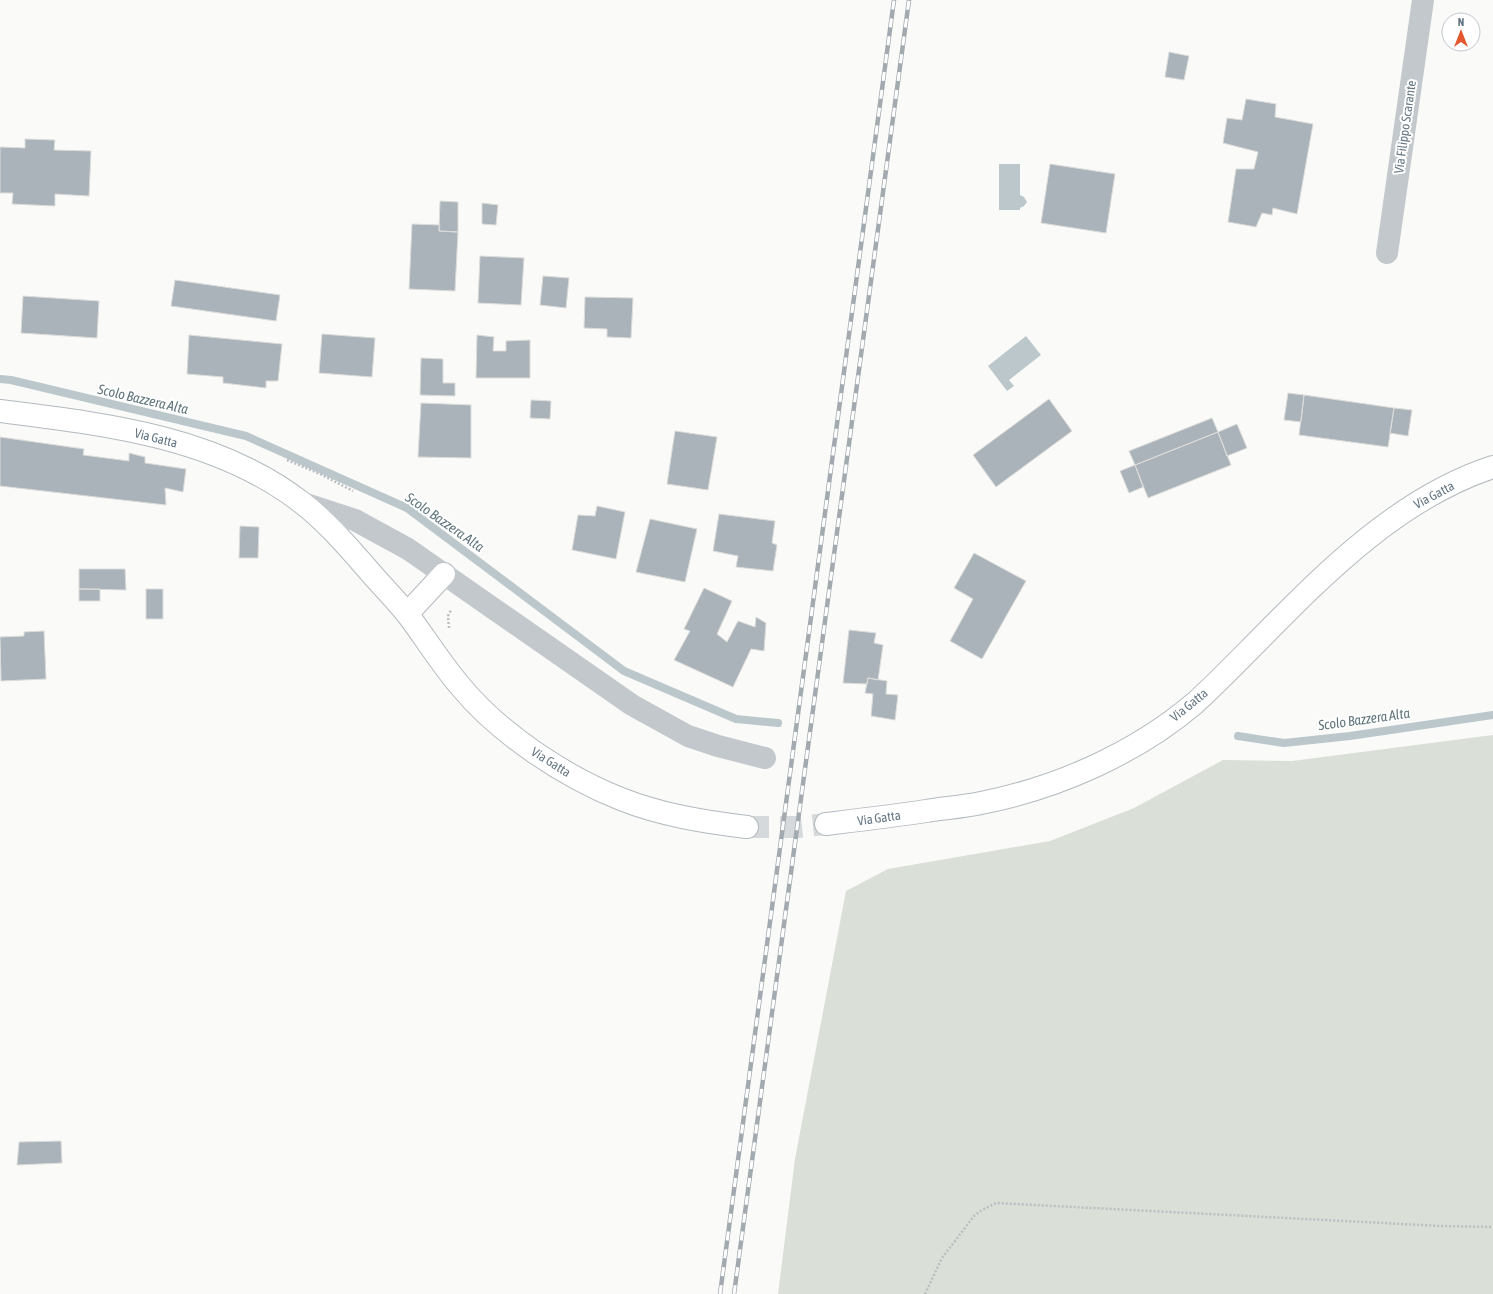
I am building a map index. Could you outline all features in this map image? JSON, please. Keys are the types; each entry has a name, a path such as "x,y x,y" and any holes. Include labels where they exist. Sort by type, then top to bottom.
{"street":[{"name":"Via Filippo Scarante","path":"1387,253 1423,0"},
{"name":"Via Gatta","path":"0,411 105,426 161,437 211,452 244,467 300,502 335,532 407,614 461,688 495,722 540,756 588,784 622,800 704,822 747,827"},
{"name":"Via Gatta","path":"826,824 980,804 1056,783 1090,769 1130,747 1170,722 1194,703 1342,559 1403,511 1464,479 1493,467"},
{"name":"Via Gatta","path":"300,502 355,520 408,549 583,673 632,705 688,736 718,746 766,758"},
{"path":"407,614 444,574"}],"path":[{"path":"450,634 448,616 462,587"},
{"path":"925,1294 942,1258 974,1216 996,1203 1441,1226 1493,1227"}],"shaded area":[{"path":"999,164 1020,164 1020,195 1024,197 1027,202 1020,208 1020,210 999,210"},
{"path":"1026,336 1041,355 1009,380 1014,386 1007,391 988,366"},
{"path":"1493,735 1493,1294 778,1294 795,1159 846,891 888,869 1050,841 1134,808 1223,760 1292,761"}],"building":[{"path":"1169,52 1189,56 1184,80 1165,77"},
{"path":"1246,99 1276,104 1275,117 1313,124 1297,214 1273,208 1272,215 1262,213 1256,227 1228,222 1236,169 1254,169 1258,152 1223,143 1227,118 1242,120"},
{"path":"25,139 55,140 54,150 91,151 89,196 55,194 55,206 12,204 13,193 0,193 0,147 25,148"},
{"path":"1050,164 1115,174 1106,233 1041,223"},
{"path":"440,201 458,202 458,232 439,231"},
{"path":"482,203 498,205 496,225 482,224"},
{"path":"412,224 440,225 439,231 458,232 455,291 409,289"},
{"path":"480,256 524,258 521,305 478,303"},
{"path":"543,276 569,278 566,308 540,305"},
{"path":"175,280 280,295 276,321 171,306"},
{"path":"23,296 99,301 97,338 21,333"},
{"path":"585,297 633,298 631,338 607,337 607,329 584,328"},
{"path":"322,334 375,338 372,377 319,373"},
{"path":"189,335 282,344 278,381 266,381 266,388 223,383 223,377 187,374"},
{"path":"477,335 494,337 493,351 506,351 506,341 530,340 530,378 476,378"},
{"path":"421,358 443,359 443,383 455,383 455,396 420,395"},
{"path":"1288,393 1304,395 1301,422 1284,420"},
{"path":"1304,395 1394,408 1388,447 1299,435"},
{"path":"1049,399 1072,431 996,487 973,455"},
{"path":"531,400 551,401 550,419 530,418"},
{"path":"421,403 471,405 471,458 418,457"},
{"path":"1394,408 1412,410 1408,436 1390,433"},
{"path":"1212,418 1218,432 1135,465 1129,451"},
{"path":"1237,424 1247,448 1227,456 1218,432"},
{"path":"675,431 717,437 708,490 667,484"},
{"path":"1218,432 1231,465 1148,498 1135,465"},
{"path":"0,437 84,449 83,455 129,461 129,453 145,457 145,463 186,469 183,492 165,488 166,505 0,486"},
{"path":"1135,465 1143,487 1129,493 1120,471"},
{"path":"597,506 625,512 616,559 572,550 578,515 595,516"},
{"path":"719,514 775,521 772,543 777,545 773,571 736,567 738,556 713,551"},
{"path":"650,519 697,529 685,582 636,572"},
{"path":"240,526 259,527 258,558 239,558"},
{"path":"974,553 1026,581 982,659 950,641 973,599 954,588"},
{"path":"79,569 125,569 126,590 79,589"},
{"path":"704,588 732,601 717,634 727,642 738,621 755,627 756,617 766,623 764,651 751,649 733,687 674,660 690,631 684,629"},
{"path":"79,589 100,589 100,601 79,601"},
{"path":"146,589 163,589 163,619 146,619"},
{"path":"849,630 876,633 874,643 883,645 878,680 868,678 867,684 843,683"},
{"path":"44,631 46,679 1,681 0,637 24,636 24,632"},
{"path":"868,678 887,681 886,694 898,695 895,720 871,716 873,694 865,693"},
{"path":"61,1141 62,1163 17,1165 19,1142"}],"waterway":[{"name":"Scolo Bazzera Alta","path":"0,379 11,380 246,436 407,508 624,671 736,719 778,723"},
{"name":"Scolo Bazzera Alta","path":"1238,736 1284,743 1350,736 1493,715"}],"tunnel":[{"path":"747,827 798,827 826,824"}],"railway":[{"path":"720,1294 894,0"},
{"path":"734,1294 909,0"}]}
